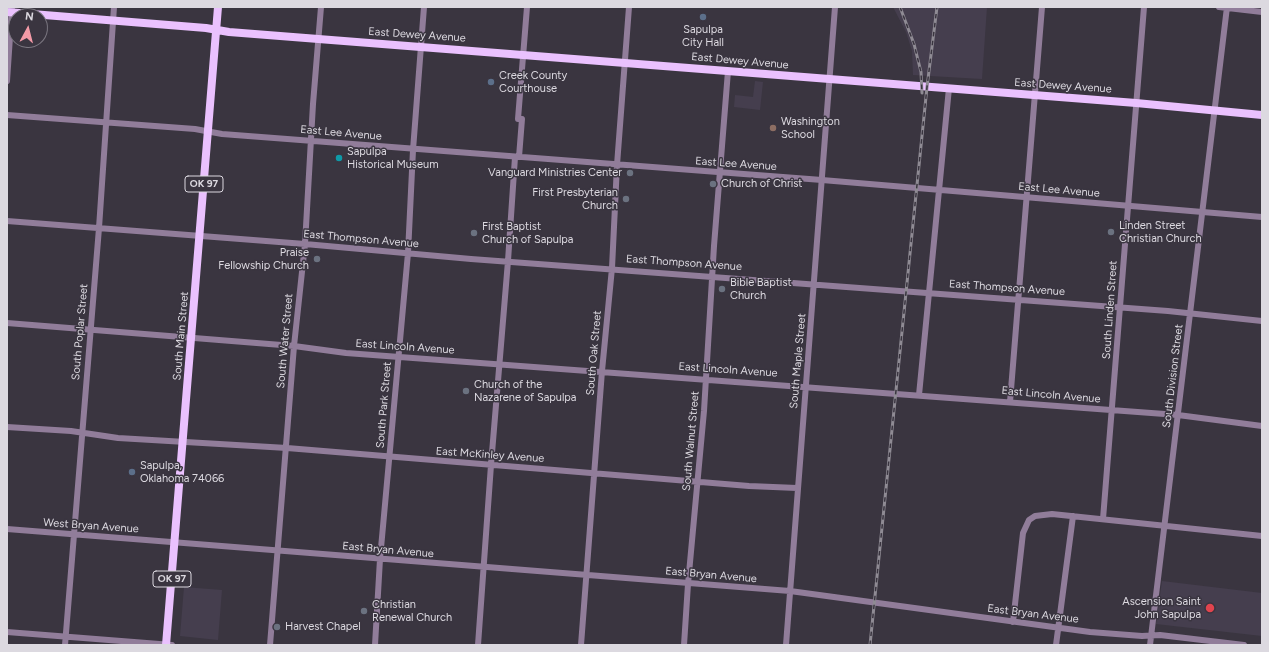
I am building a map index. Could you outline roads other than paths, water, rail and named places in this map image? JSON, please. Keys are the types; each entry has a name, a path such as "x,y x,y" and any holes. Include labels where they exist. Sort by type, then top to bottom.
{"main road":[{"name":"OK 97","path":"216,30 218,7"},
{"name":"East Dewey Avenue","path":"48,14 318,39 1215,109 1262,115"},
{"name":"South Main Street","path":"168,645 174,542 216,30"}],"street":[{"name":"South Poplar Street","path":"65,645 99,228 114,7"},
{"name":"South Water Street","path":"270,645 294,346 305,244 321,7"},
{"name":"South Park Street","path":"375,645 380,559 408,253 413,150 424,7"},
{"path":"478,645 508,261 517,157 522,119 518,119 527,7"},
{"name":"South Oak Street","path":"580,645 602,371 612,268 617,165 630,7"},
{"name":"South Maple Street","path":"786,645 805,386 815,284 835,7"},
{"path":"1010,402 1028,198 1034,95 1042,7"},
{"name":"South Linden Street","path":"1103,519 1113,410 1144,7"},
{"path":"1219,7 1262,12"},
{"name":"South Division Street","path":"1150,645 1227,7"},
{"path":"7,81 8,48"},
{"name":"South Walnut Street","path":"684,645 706,379 712,275 728,71"},
{"path":"919,395 949,88"},
{"name":"East Lee Avenue","path":"7,115 197,129 208,132 413,150 822,180 938,191 1202,211 1262,218"},
{"name":"East Thompson Avenue","path":"7,221 1190,313 1262,322"},
{"name":"East Lincoln Avenue","path":"7,323 294,346 346,353 805,386 1178,415 1262,426"},
{"name":"East McKinley Avenue","path":"7,427 182,443 195,441 698,482 797,488"},
{"path":"1013,622 1023,534 1029,520 1041,514 1164,525 1262,536"},
{"path":"1056,645 1073,516"},
{"name":"West Bryan Avenue","path":"7,529 174,542"},
{"name":"East Bryan Avenue","path":"174,542 790,591 1059,628 1104,633 1160,635 1244,645"},
{"path":"7,632 168,645"}],"railway":[{"path":"900,7 914,44 921,72 922,93"},
{"path":"870,645 927,87 937,7"}],"place":[{"name":"Sapulpa City Hall","path":"703,17"},
{"name":"Creek County Courthouse","path":"491,82"},
{"name":"Washington School","path":"773,128"},
{"name":"Sapulpa Historical Museum","path":"339,158"},
{"name":"Vanguard Ministries Center","path":"630,173"},
{"name":"Church of Christ","path":"713,184"},
{"name":"First Presbyterian Church","path":"626,199"},
{"name":"Linden Street Christian Church","path":"1111,232"},
{"name":"First Baptist Church of Sapulpa","path":"474,233"},
{"name":"Praise Fellowship Church","path":"317,259"},
{"name":"Bible Baptist Church","path":"722,289"},
{"name":"Church of the Nazarene of Sapulpa","path":"466,391"},
{"name":"Sapulpa, Oklahoma 74066","path":"132,472"},
{"name":"Ascension Saint John Sapulpa","path":"1210,608"},
{"name":"Christian Renewal Church","path":"364,611"},
{"name":"Harvest Chapel","path":"277,627"}]}
